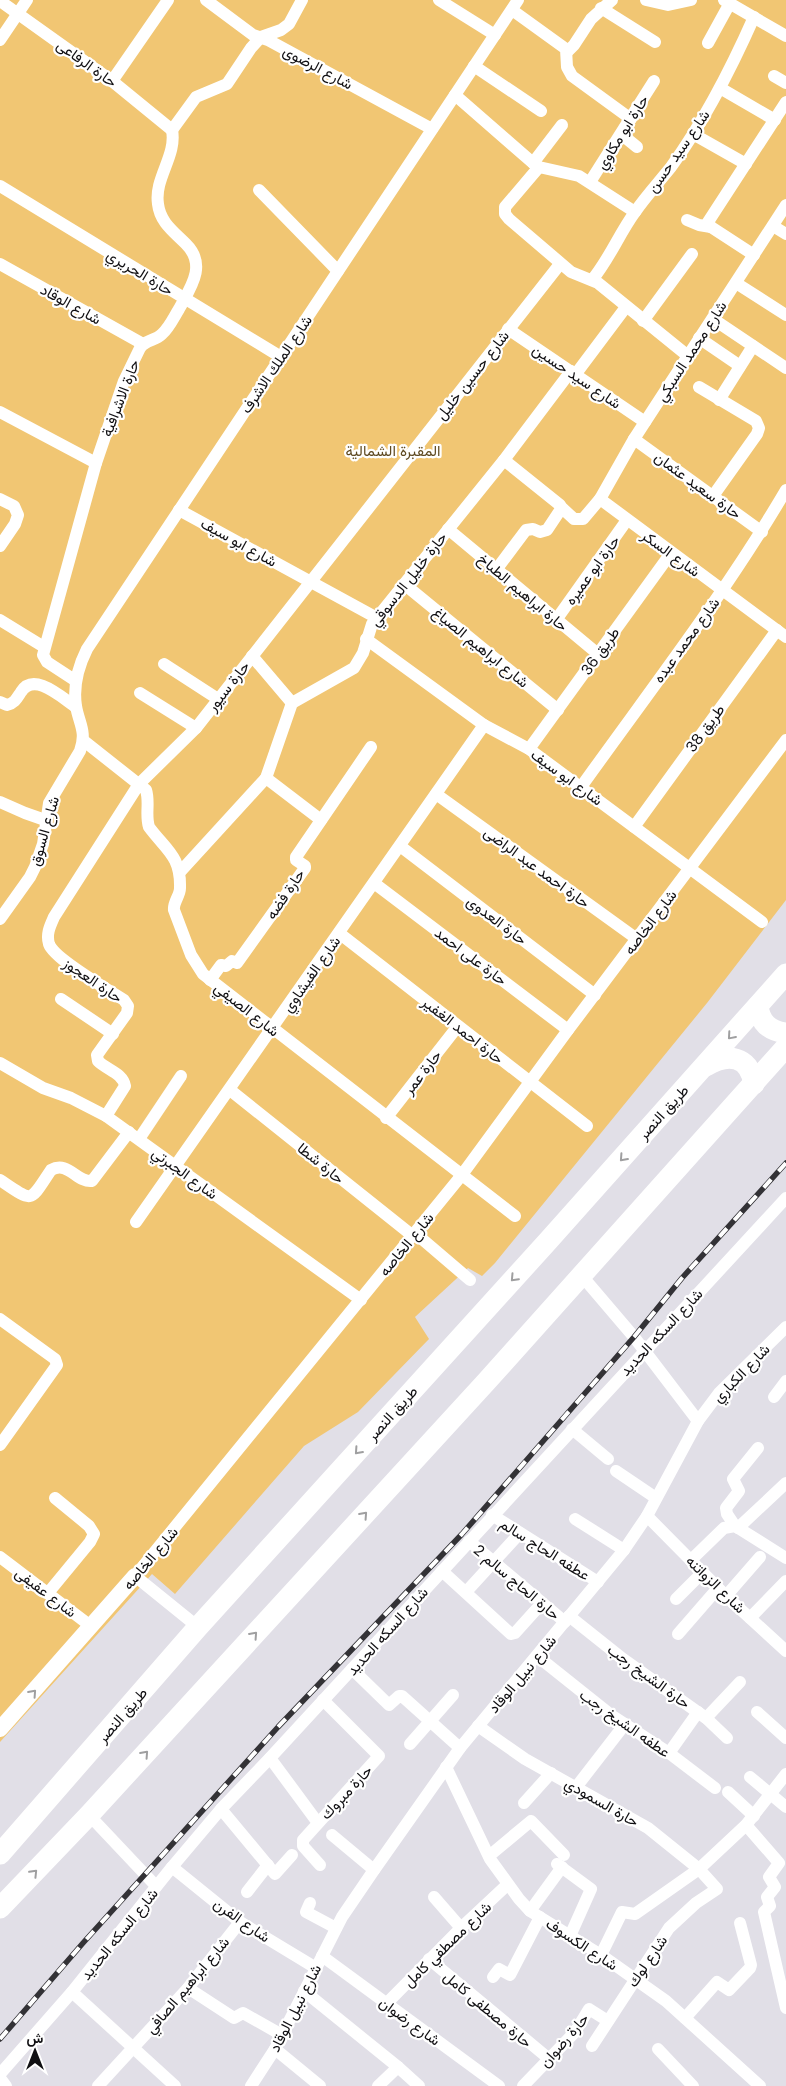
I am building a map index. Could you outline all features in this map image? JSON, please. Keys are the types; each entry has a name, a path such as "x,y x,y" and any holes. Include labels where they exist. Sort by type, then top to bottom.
{"highway":[{"name":"طريق النصر","path":"0,1854 198,1627 704,1068 786,974"},
{"path":"758,1006 763,1022 777,1032 786,1033"},
{"path":"0,1908 90,1815 582,1276 786,1047"},
{"path":"704,1068 716,1060 733,1058 742,1061 748,1067 753,1075 754,1084"}],"street":[{"name":"حارة الرفاعى","path":"0,0 112,81 172,130"},
{"path":"0,40 27,0"},
{"path":"112,81 168,0"},
{"name":"شارع الرضوى","path":"206,0 250,33 261,37 432,129"},
{"path":"172,130 196,97 227,84 254,44 261,37 281,30 289,24 302,0"},
{"path":"439,0 495,35"},
{"path":"612,0 601,8 582,32 574,46 568,51 567,67 572,76 631,119"},
{"path":"646,0 668,6 691,0"},
{"path":"708,43 727,1 786,36"},
{"path":"515,5 568,51"},
{"name":"شارع الملك الاشرف","path":"84,741 84,731 76,707 76,681 86,649 515,5"},
{"path":"601,8 656,42"},
{"name":"شارع سيد حسن","path":"592,280 607,262 635,212 671,167 693,134 720,88 754,17"},
{"path":"474,66 541,111"},
{"path":"774,76 786,83"},
{"name":"حارة ابو مكاوي","path":"590,182 654,81"},
{"path":"720,88 775,120"},
{"path":"455,95 536,165 566,172 590,182 635,212"},
{"path":"754,255 711,227 708,222 786,102"},
{"path":"562,125 536,165 508,201 505,207 505,214 560,264 571,272 592,280 688,356"},
{"name":"حارة الاشرافية","path":"44,647 96,463 124,381 143,344 156,339 166,330 195,280 197,268 195,256 188,246 163,222 157,202 158,190 173,145 172,130"},
{"path":"621,134 638,147"},
{"path":"693,134 746,164"},
{"name":"حارة الحريري","path":"0,186 281,357"},
{"path":"259,190 338,271"},
{"name":"شارع محمد السبكي","path":"600,499 634,438 786,205"},
{"path":"687,220 700,226 711,227"},
{"path":"773,226 786,234"},
{"path":"643,321 692,254"},
{"name":"شارع الوقاد","path":"0,264 143,344"},
{"name":"شارع حسين خليل","path":"310,581 560,264"},
{"path":"736,282 786,314"},
{"name":"حارة خليل الدسوقي","path":"292,703 354,668 363,653 372,624 626,307"},
{"path":"713,319 786,368"},
{"name":"شارع سيد حسين","path":"508,330 645,422"},
{"path":"700,338 740,366"},
{"path":"719,400 752,346"},
{"path":"699,386 756,422 759,428 757,434 713,496"},
{"path":"2,417 96,463"},
{"name":"حارة سعيد عثمان","path":"634,438 762,532"},
{"path":"504,460 574,519 583,519 600,499"},
{"name":"شارع محمد عبده","path":"580,787 722,590 762,532 786,490"},
{"path":"0,498 14,506 18,515 15,524 0,546"},
{"name":"شارع السكر","path":"600,499 781,634"},
{"path":"496,570 526,530 533,529 540,532 547,530 561,507"},
{"name":"شارع ابو سيف","path":"179,510 377,618"},
{"name":"حارة ابو عميره","path":"556,620 627,520"},
{"name":"حارة ابراهيم الطباخ","path":"448,529 598,654"},
{"name":"طريق 36","path":"530,749 671,553"},
{"name":"حارة سيور","path":"139,784 196,728 310,581"},
{"name":"شارع ابراهيم الصياغ","path":"404,584 558,710"},
{"path":"0,620 44,647 43,655 45,660 76,681"},
{"name":"طريق 38","path":"634,827 781,634"},
{"name":"شارع ابو سيف","path":"366,639 484,725 530,749 762,922"},
{"path":"84,741 146,790 149,827 175,859 180,872 266,778 292,703 252,656"},
{"path":"164,664 218,699"},
{"path":"0,702 6,705 14,702 24,686 32,683 41,685 76,707"},
{"path":"140,693 196,728"},
{"name":"شارع الفيشاوي","path":"136,1222 484,725"},
{"name":"شارع الخاصه","path":"0,1729 135,1576 461,1176 786,740"},
{"name":"شارع السوق","path":"0,919 35,867 42,844 45,820 53,794 80,751 84,741"},
{"name":"حارة فضه","path":"210,980 221,965 226,966 232,961 237,963 306,868 296,860 296,857 371,748"},
{"path":"266,778 321,820"},
{"name":"حارة العجوز","path":"106,1116 125,1086 120,1076 100,1064 97,1055 127,1013 128,1006 127,1003 58,956 49,944 48,930 139,784"},
{"name":"حارة احمد عبد الراضى","path":"436,794 638,939"},
{"path":"2,806 45,820"},
{"name":"حارة العدوى","path":"400,846 595,995"},
{"name":"شارع الصيفي","path":"180,872 180,891 174,903 174,910 194,961 210,980 515,1216"},
{"name":"حارة على احمد","path":"374,883 568,1030"},
{"name":"حارة احمد الغفير","path":"339,933 587,1126"},
{"path":"61,999 113,1034"},
{"name":"حارة عمر","path":"386,1118 458,1026"},
{"name":"شارع الجبرتي","path":"0,1063 42,1088 72,1098 106,1116 361,1300"},
{"path":"0,1180 23,1196 29,1197 34,1195 55,1167 65,1167 88,1181 92,1181 134,1136 181,1076"},
{"name":"حارة شطا","path":"230,1090 470,1280"},
{"name":"شارع السكه الحديد","path":"0,2074 72,1992 156,1886 221,1809 786,1198"},
{"path":"582,1276 644,1350 698,1421"},
{"path":"0,1319 55,1359 57,1365 0,1445"},
{"name":"شارع الكباري","path":"698,1421 719,1393 785,1331"},
{"path":"774,1397 786,1381"},
{"name":"شارع نبيل الوقاد","path":"251,2086 275,2049 336,1928 374,1870 460,1748 624,1550 647,1516 698,1421"},
{"path":"572,1429 608,1459"},
{"path":"758,1448 733,1479 739,1491 726,1508 726,1511 736,1527 786,1558"},
{"path":"616,1471 656,1498"},
{"path":"691,1560 724,1528 736,1527 786,1483"},
{"path":"48,1594 90,1542 94,1534 90,1526 55,1498"},
{"name":"عطفه الحاج سالم","path":"492,1516 598,1582"},
{"name":"شارع الزواتنه","path":"647,1516 750,1618 783,1642"},
{"path":"576,1519 624,1550"},
{"path":"466,1592 520,1533"},
{"name":"حارة الحاج سالم 2","path":"469,1541 542,1603 567,1619"},
{"name":"شارع عفيفى","path":"0,1557 92,1627"},
{"path":"678,1634 760,1557"},
{"path":"442,1570 511,1634 515,1633 542,1603"},
{"path":"676,1598 703,1572"},
{"path":"135,1576 198,1627"},
{"path":"750,1618 786,1581"},
{"name":"حارة الشيخ رجب","path":"567,1619 702,1715 727,1738"},
{"name":"عطفه الشيخ رجب","path":"537,1656 574,1687 669,1753 715,1788"},
{"path":"352,1669 387,1704 402,1696 460,1748"},
{"path":"669,1753 702,1715 740,1682"},
{"path":"410,1744 453,1695"},
{"name":"حارة مبروك","path":"320,1865 302,1843 379,1756 323,1700"},
{"path":"757,1712 786,1738"},
{"path":"577,1786 625,1724"},
{"name":"حارة السمودي","path":"478,1726 509,1749 648,1828 699,1869 716,1889"},
{"path":"270,1758 318,1823"},
{"name":"شارع الكسوف","path":"446,1767 489,1856 507,1885 535,1914 602,1955 666,2000 760,2086"},
{"path":"524,1803 551,1773"},
{"path":"602,1955 622,1912 635,1914 699,1869 750,1820 786,1774"},
{"path":"750,1777 786,1806"},
{"path":"728,1792 750,1820 779,1863 769,1877 775,1887 767,1897 770,1906 764,1910 781,1970 786,2008"},
{"path":"221,1809 275,1874 292,1855"},
{"path":"90,1815 156,1886"},
{"path":"489,1856 531,1821 561,1862 591,1889 570,1936"},
{"path":"332,1835 374,1870"},
{"path":"494,1977 499,1969 510,1975 535,1914 561,1862"},
{"path":"247,1892 268,1865"},
{"name":"شارع الفرن","path":"172,1867 240,1922 316,1968"},
{"name":"شارع مصطفي كامل","path":"387,2003 429,1959 507,1885"},
{"name":"شارع لوك","path":"592,2046 669,1928 696,1903 716,1889"},
{"path":"434,1897 461,1928"},
{"path":"310,1903 306,1912 336,1928"},
{"name":"شارع ابراهيم الصافي","path":"98,2086 188,1988 240,1922"},
{"path":"685,2018 717,1982 729,1990 750,1968 751,1962 740,1923"},
{"name":"شارع رضوان","path":"322,1956 498,2086"},
{"name":"حارة مصطفى كامل","path":"429,1959 548,2058"},
{"path":"188,1988 235,2019 242,2012 282,2035"},
{"path":"304,1991 398,2066 419,2086"},
{"name":"شارع ابراهيم الصافي","path":"72,1992 175,2086"},
{"name":"حارة رضوان","path":"523,2086 575,2032 589,2010 608,2021"},
{"path":"275,2049 320,2086"},
{"path":"658,2050 693,2086"},
{"path":"378,2086 398,2066"},
{"path":"0,2078 6,2086"}],"green space":[{"name":"المقبرة الشمالية","path":"0,0 786,0 786,900 707,1003 495,1263 482,1276 468,1268 415,1317 429,1339 358,1412 304,1446 175,1594 152,1574 0,1742"}],"railway":[{"path":"0,2039 83,1943 278,1727 462,1534 634,1337 682,1278 786,1163"}]}
